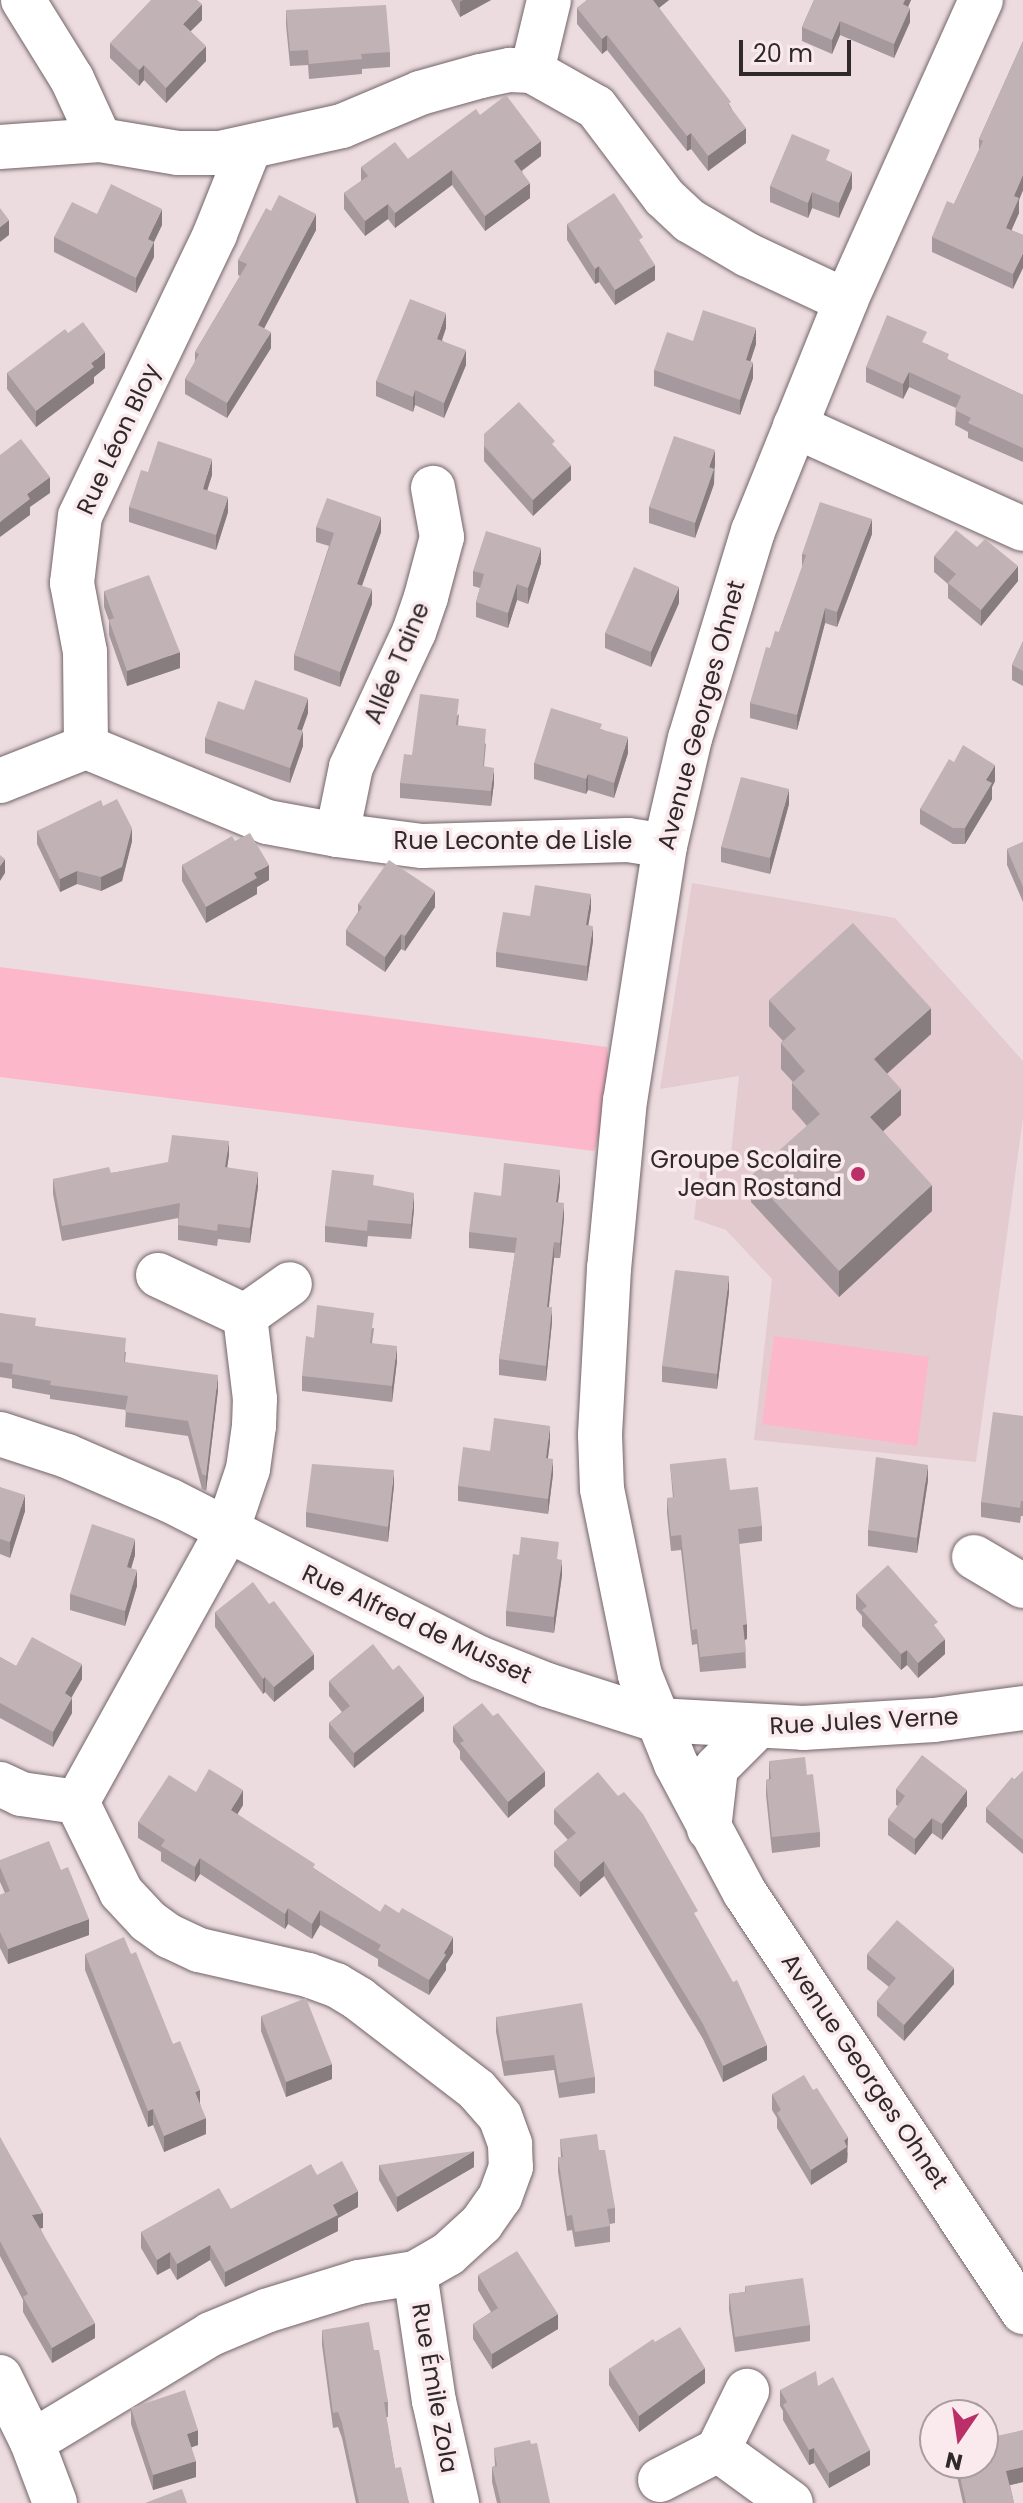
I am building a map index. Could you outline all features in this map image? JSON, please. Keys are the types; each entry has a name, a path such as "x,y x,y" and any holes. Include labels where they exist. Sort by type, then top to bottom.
{"street":[{"path":"23,0 72,79 100,140"},
{"path":"532,71 549,0"},
{"name":"Avenue Georges Ohnet","path":"981,0 846,301 795,426 726,610 690,738 665,846 625,1100 602,1377 602,1489 640,1675 657,1720 709,1829 745,1893 1023,2312"},
{"path":"0,147 100,140 178,153 249,149 342,126 420,93 510,70 532,71 596,107 664,197 690,221 748,255 846,301"},
{"name":"Rue Léon Bloy","path":"86,747 85,652 72,583 80,516 215,234 249,149"},
{"path":"795,426 1023,529"},
{"name":"Allée Taine","path":"337,835 351,767 414,632 426,597 442,537 433,488"},
{"path":"0,781 86,747"},
{"name":"Rue Leconte de Lisle","path":"86,747 267,822 337,835 422,846 628,840 665,846"},
{"path":"158,1275 245,1316"},
{"path":"245,1316 290,1284"},
{"path":"77,1802 227,1531 248,1469 254,1426 255,1399 245,1316"},
{"name":"Rue Alfred de Musset","path":"0,1434 67,1456 171,1501 479,1658 547,1685 657,1720"},
{"path":"974,1557 1023,1586"},
{"name":"Avenue Georges Ohnet","path":"547,1685 601,1672 614,1658 627,1616"},
{"name":"Rue Jules Verne","path":"657,1720 803,1728 934,1720 1023,1708"},
{"path":"709,1829 716,1768 757,1727"},
{"path":"0,1784 21,1794 77,1802"},
{"path":"32,2442 211,2334 266,2311 359,2282 415,2273 448,2254 482,2223 500,2197 511,2167 510,2144 500,2116 477,2090 336,1985 308,1975 199,1950 148,1921 121,1892 77,1802"},
{"name":"Rue Émile Zola","path":"415,2273 434,2401 457,2503"},
{"path":"0,2377 32,2442 55,2503"},
{"path":"660,2480 718,2450 747,2391"},
{"path":"718,2450 791,2503"}],"shaded area":[{"name":"Groupe Scolaire Jean Rostand","path":"692,883 895,918 1023,1061 1023,1118 976,1462 754,1440 772,1279 726,1230 694,1219 701,1161 730,1164 739,1076 660,1089"},
{"path":"0,967 607,1047 609,1069 601,1129 594,1151 0,1077"},
{"path":"774,1336 929,1357 917,1446 762,1424"}],"building":[{"path":"151,0 197,0 202,4 183,24 206,46 166,88 144,65 139,70 110,43"},
{"path":"587,0 653,0 731,102 728,104 746,128 708,156 691,133 687,136 607,35 602,39 577,8"},
{"path":"814,0 905,0 903,4 910,8 894,44 840,21 832,40 802,27"},
{"path":"386,5 390,52 361,54 362,59 309,64 308,50 290,51 286,10"},
{"path":"1023,41 1023,175 1014,196 1019,198 1006,228 1023,235 1023,253 1013,274 932,237 947,201 954,204"},
{"path":"506,95 541,141 514,161 530,183 485,216 452,170 395,213 388,204 365,221 344,193 368,176 361,167 395,142 408,159 476,109 480,115"},
{"path":"792,134 830,150 826,160 852,172 839,203 812,192 808,203 770,186"},
{"path":"111,184 162,209 148,239 154,242 136,278 54,237 72,202 97,214"},
{"path":"614,193 643,237 639,240 655,265 615,290 599,266 595,269 567,224"},
{"path":"279,195 316,214 258,325 271,332 227,403 185,379 199,354 195,352 247,264 238,260 266,208 271,211"},
{"path":"0,208 9,220 0,227"},
{"path":"410,299 446,313 437,339 466,350 444,403 415,390 413,397 376,381"},
{"path":"703,310 756,328 746,360 753,362 740,400 654,370 667,332 693,341"},
{"path":"887,315 927,332 922,342 949,354 947,359 1023,395 1023,448 968,423 971,418 955,410 961,396 909,372 903,384 866,367"},
{"path":"83,322 105,352 91,363 94,367 36,411 7,373 65,329 68,333"},
{"path":"519,402 555,441 552,444 571,465 533,500 484,446 484,434"},
{"path":"674,436 715,450 709,467 714,469 695,523 649,507"},
{"path":"21,439 50,477 27,494 30,499 0,522 0,455"},
{"path":"158,441 212,459 203,489 228,497 216,535 129,507 141,470 148,472"},
{"path":"327,498 381,517 357,584 372,589 340,672 294,655 334,533 316,527"},
{"path":"820,502 872,519 837,612 825,608 797,715 750,703 766,647 770,648 775,631 779,632 806,555 802,554"},
{"path":"956,530 977,547 985,539 1018,566 981,610 948,583 956,574 934,556"},
{"path":"486,531 541,548 528,588 517,584 508,613 476,602 484,574 473,571"},
{"path":"634,567 679,587 651,652 605,633"},
{"path":"149,575 180,652 127,671 109,620 114,618 104,591"},
{"path":"1023,641 1023,671 1012,665"},
{"path":"255,680 308,698 297,729 303,731 290,768 205,738 218,701 244,710"},
{"path":"420,694 459,699 456,725 486,729 483,766 494,768 491,791 400,783 404,754 412,755"},
{"path":"551,708 602,724 600,729 628,737 614,783 588,774 586,779 534,763"},
{"path":"963,745 995,765 986,780 992,783 965,828 953,828 920,809 949,759 954,762"},
{"path":"741,777 789,789 770,858 721,847"},
{"path":"117,799 132,828 122,867 101,877 77,871 60,879 37,831 101,800 103,806"},
{"path":"250,833 269,865 254,873 257,878 206,907 182,865 232,836 235,841"},
{"path":"1023,842 1023,887 1007,849"},
{"path":"389,860 435,891 405,936 401,934 385,957 346,930 362,907 358,904"},
{"path":"535,885 591,894 586,925 593,926 587,966 496,952 503,912 530,916"},
{"path":"853,923 931,1008 874,1059 901,1089 870,1117 932,1185 839,1271 751,1176 820,1114 792,1083 805,1071 781,1043 796,1029 769,1000"},
{"path":"172,1135 229,1141 225,1167 258,1172 250,1228 218,1224 217,1231 178,1225 180,1203 62,1226 53,1179 109,1167 111,1173 168,1162"},
{"path":"504,1163 560,1170 556,1202 564,1203 560,1243 554,1242 547,1307 552,1307 546,1366 499,1359 517,1238 469,1232 474,1192 501,1196"},
{"path":"332,1170 374,1175 373,1185 414,1193 411,1224 368,1220 367,1231 325,1226"},
{"path":"675,1270 729,1276 717,1374 662,1366"},
{"path":"317,1305 374,1313 370,1343 397,1346 392,1386 302,1376 306,1336 314,1338"},
{"path":"0,1313 36,1318 35,1326 126,1338 124,1362 218,1375 206,1476 202,1474 188,1421 125,1412 128,1396 50,1385 51,1381 12,1374 13,1364 0,1362"},
{"path":"993,1412 1023,1416 1023,1501 1020,1508 981,1502"},
{"path":"494,1418 550,1426 546,1458 553,1459 548,1499 458,1486 463,1447 490,1451"},
{"path":"876,1457 928,1465 917,1538 868,1530"},
{"path":"726,1458 730,1490 758,1487 762,1526 738,1529 747,1624 743,1625 746,1652 700,1657 697,1629 692,1630 681,1535 671,1536 667,1498 674,1497 670,1464"},
{"path":"312,1464 394,1470 388,1527 306,1512"},
{"path":"0,1487 25,1495 10,1542 0,1539"},
{"path":"92,1524 135,1539 127,1567 137,1570 125,1611 70,1594"},
{"path":"521,1537 559,1542 557,1559 562,1560 554,1617 506,1611 513,1554 519,1555"},
{"path":"888,1565 938,1622 934,1625 945,1639 918,1663 907,1650 901,1654 862,1610 867,1606 856,1594"},
{"path":"253,1582 269,1604 274,1601 314,1654 274,1687 265,1677 263,1679 215,1612"},
{"path":"32,1637 82,1664 65,1693 72,1698 53,1732 0,1703 0,1657 16,1666"},
{"path":"373,1644 393,1670 399,1665 424,1696 354,1753 329,1723 350,1706 329,1681"},
{"path":"482,1703 493,1716 498,1713 545,1771 508,1802 460,1743 464,1741 453,1726"},
{"path":"922,1755 967,1790 942,1824 932,1818 915,1839 888,1819 905,1796 896,1789"},
{"path":"805,1757 807,1775 813,1774 820,1832 772,1837 766,1780 771,1779 769,1761"},
{"path":"209,1769 243,1790 231,1810 315,1864 313,1868 380,1912 385,1904 399,1913 402,1908 453,1937 444,1953 446,1955 429,1980 378,1950 381,1945 320,1910 312,1924 288,1908 285,1914 200,1858 195,1867 161,1846 165,1840 138,1822 169,1775 196,1792"},
{"path":"1023,1771 1023,1840 986,1808 1012,1777 1015,1780"},
{"path":"598,1772 618,1796 624,1792 643,1814 698,1911 694,1913 733,1982 737,1980 767,2045 723,2066 703,2024 604,1861 580,1882 554,1851 576,1833 554,1809"},
{"path":"49,1841 61,1870 68,1867 89,1919 8,1949 0,1932 0,1895 10,1891 0,1860"},
{"path":"897,1920 954,1968 904,2025 877,2001 896,1978 867,1954"},
{"path":"124,1937 131,1954 136,1952 173,2044 180,2041 200,2090 195,2092 206,2118 164,2136 153,2109 148,2111 85,1954"},
{"path":"306,1998 332,2064 286,2082 261,2016"},
{"path":"582,2003 595,2077 559,2083 554,2055 504,2061 496,2017"},
{"path":"804,2075 813,2090 817,2088 848,2137 844,2140 847,2147 811,2170 777,2113 781,2110 772,2094"},
{"path":"597,2134 599,2150 605,2150 615,2208 607,2209 610,2226 575,2232 572,2215 567,2216 558,2157 563,2157 560,2139"},
{"path":"0,2137 43,2213 32,2215 95,2323 52,2348 23,2297 28,2294 0,2241"},
{"path":"474,2151 397,2197 379,2165"},
{"path":"342,2161 358,2191 333,2205 338,2215 225,2272 210,2245 177,2264 170,2252 157,2260 141,2232 219,2188 231,2209 311,2164 317,2175"},
{"path":"517,2251 558,2314 492,2354 473,2324 498,2308 478,2275"},
{"path":"803,2278 810,2325 735,2337 729,2294 746,2292 745,2286"},
{"path":"369,2322 374,2350 379,2350 395,2468 401,2467 409,2503 359,2503 342,2423 338,2412 333,2413 322,2330"},
{"path":"680,2327 705,2368 639,2416 609,2369 653,2339 655,2342"},
{"path":"816,2371 818,2386 833,2377 870,2450 829,2473 814,2448 809,2450 783,2405 787,2402 780,2390"},
{"path":"185,2390 198,2430 187,2434 196,2461 153,2475 131,2408"},
{"path":"1023,2430 1023,2467 1006,2471 1014,2503 966,2503 961,2479 999,2479 999,2435"},
{"path":"530,2440 531,2444 537,2443 550,2503 501,2503 492,2467 497,2466 494,2448"},
{"path":"182,2489 187,2503 145,2503"}],"place":[{"name":"Groupe Scolaire Jean Rostand","path":"858,1174"}]}
